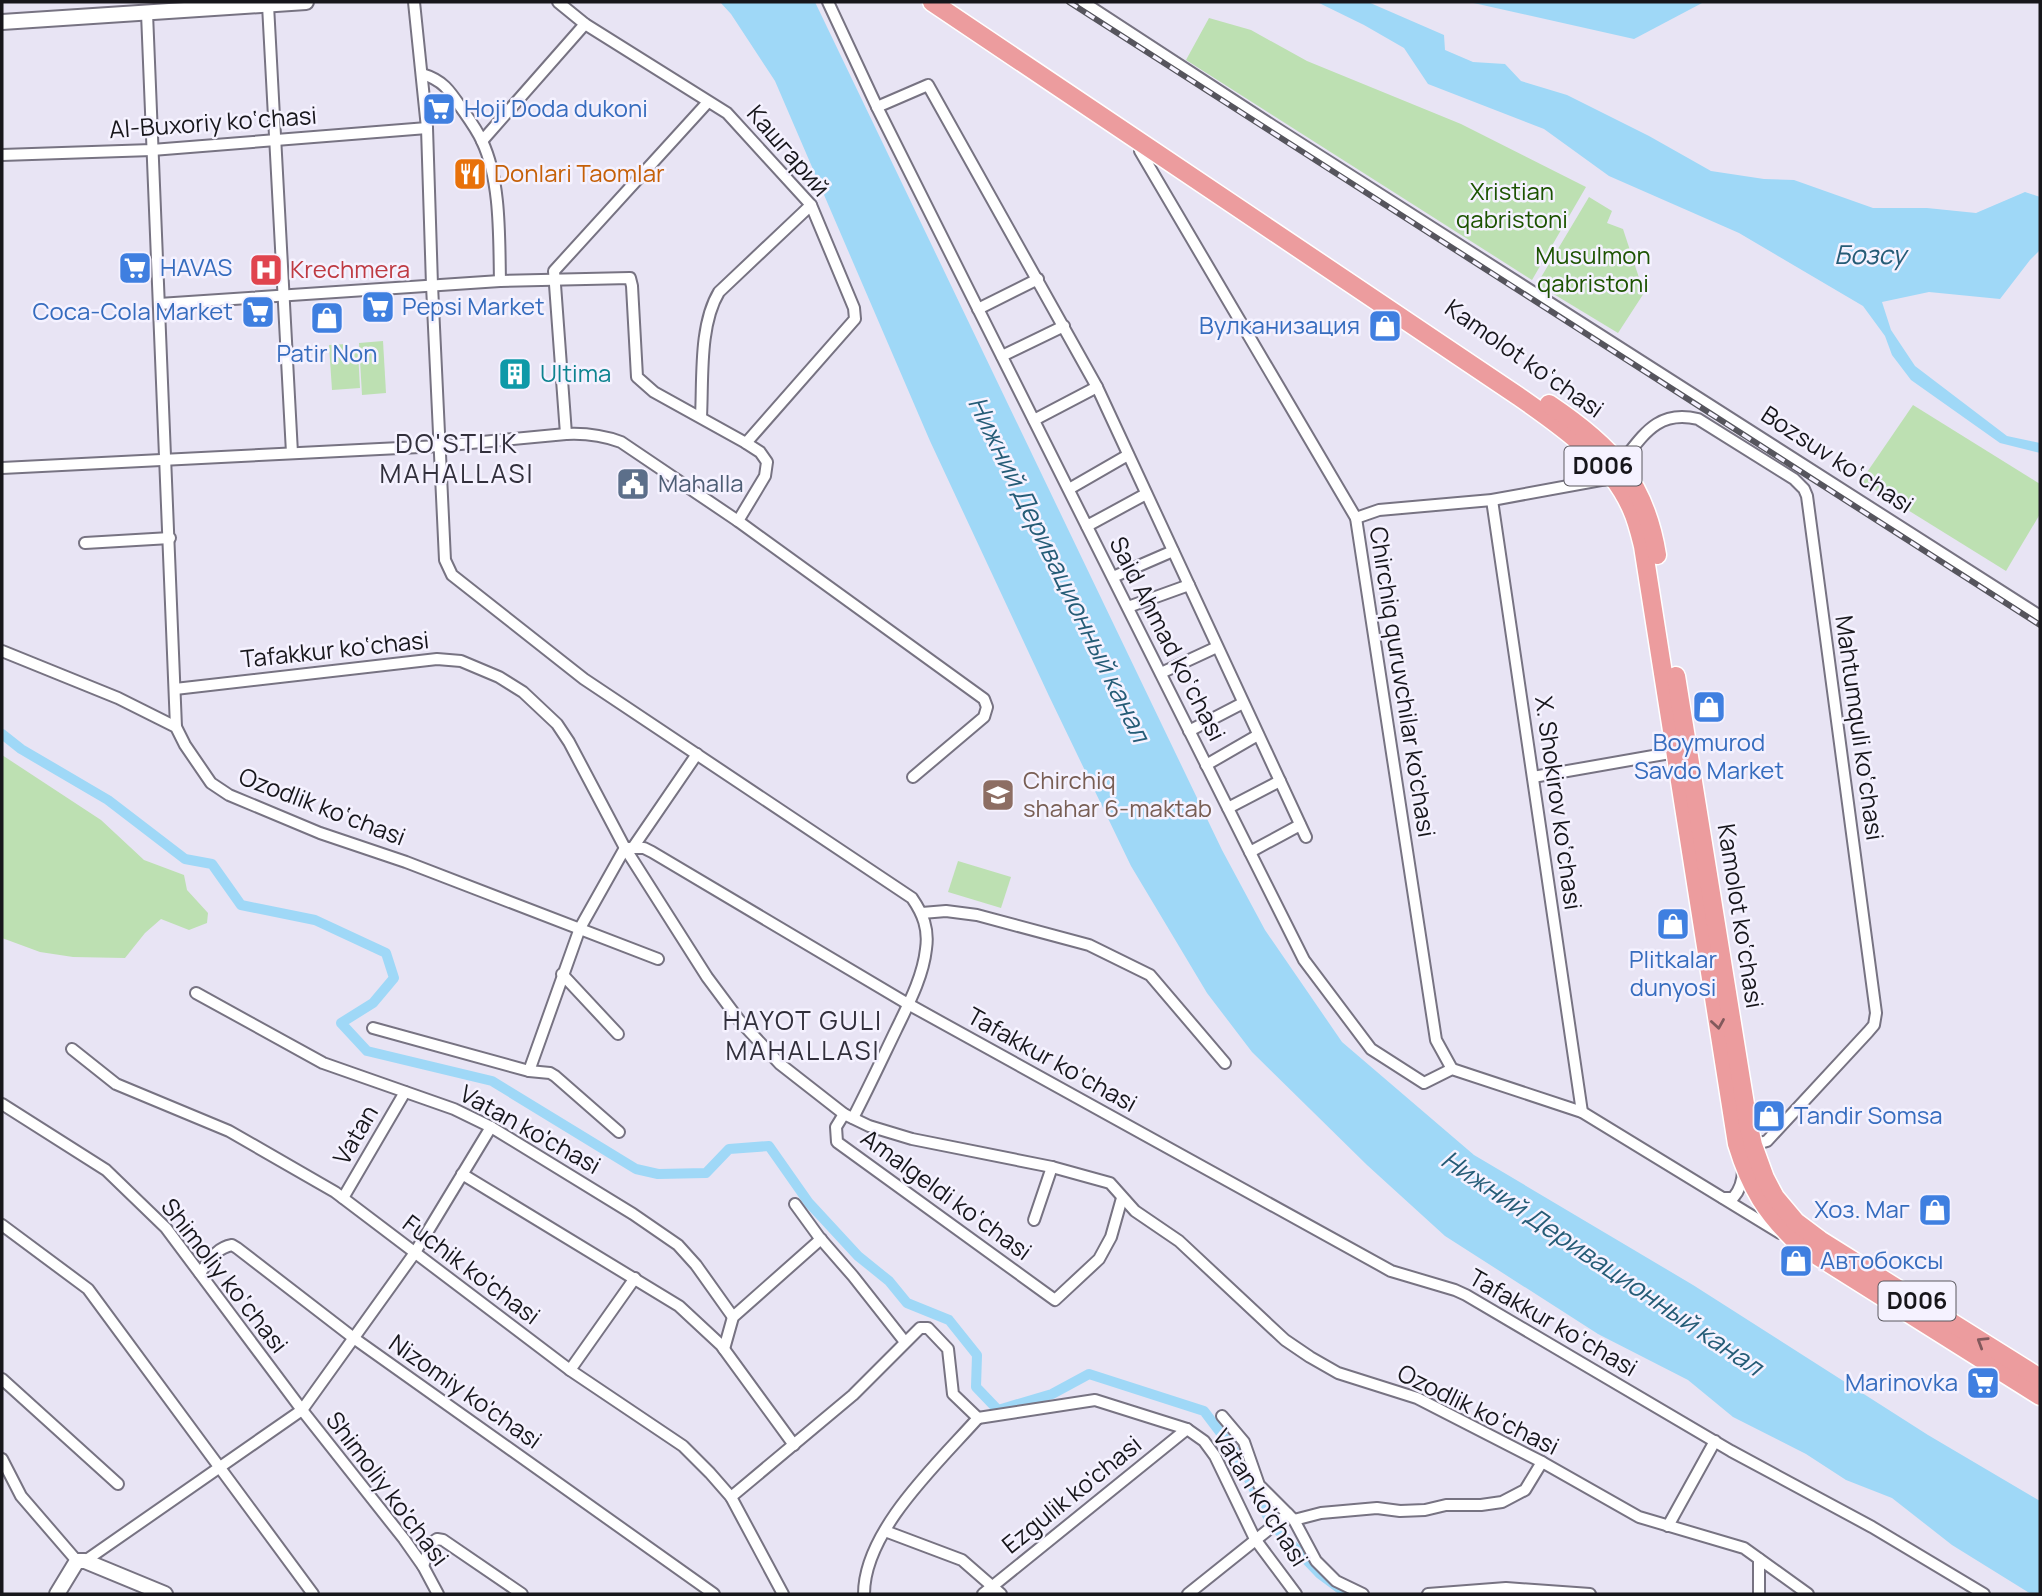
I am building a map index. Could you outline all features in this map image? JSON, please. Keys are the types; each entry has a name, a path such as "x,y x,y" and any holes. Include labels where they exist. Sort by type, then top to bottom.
{"main road":[{"name":"D006","path":"932,2 1555,422 1616,471 1643,546 1676,752 1700,864 1731,1111 1743,1164 1764,1208 1779,1227 1800,1245 2040,1396"},
{"name":"Kamolot ko‘chasi","path":"951,2 1575,422 1644,504 1656,548 1700,864 1753,1145 1765,1178 1775,1197 1797,1222 1820,1240 2040,1378"}],"street":[{"path":"2,22 306,2"},
{"path":"414,2 428,128 432,285 445,560 453,575 584,679 912,898 922,913 927,948 908,1004 849,1116"},
{"name":"Кашгарий","path":"558,2 586,24 727,113 811,205 855,315 852,323 746,443"},
{"name":"Said Ahmad ko‘chasi","path":"828,2 877,107 1304,960 1371,1049 1424,1083 1452,1069"},
{"name":"Bozsuv ko‘chasi","path":"1083,2 2040,616"},
{"path":"268,5 292,453"},
{"path":"2,651 118,698 176,727 148,13"},
{"path":"482,141 586,24"},
{"path":"422,74 437,78 451,93 482,141 491,168 499,222 500,281"},
{"name":"Said Ahmad ko‘chasi","path":"877,107 928,85 1097,387 1306,837"},
{"name":"Кашгарий","path":"555,281 554,271 708,102"},
{"name":"Al-Buxoriy ko‘chasi","path":"2,155 152,150 428,128"},
{"name":"Chirchiq quruvchilar ko'chasi","path":"1141,143 1140,151 1356,518 1434,1029 1436,1040 1452,1069"},
{"path":"701,417 706,329 712,303 719,292 811,205"},
{"path":"159,304 500,281 629,278 632,286 637,377 654,392 760,452 768,462 765,476 738,521"},
{"path":"978,309 1038,279"},
{"path":"555,281 566,434"},
{"path":"1002,356 1064,326"},
{"path":"1034,420 1097,387"},
{"name":"Mahtumquli ko‘chasi","path":"1616,471 1656,422 1688,417 1698,419 1794,479 1807,496 1876,1013 1874,1025 1868,1032 1767,1140 1753,1145"},
{"path":"2,468 440,446 584,433 621,442 738,521 984,699 987,707 984,717 914,777"},
{"path":"1069,489 1128,455"},
{"path":"1356,518 1379,510 1492,500 1616,471"},
{"path":"1087,526 1146,494"},
{"name":"X. Shokirov ko‘chasi","path":"1492,500 1582,1112"},
{"path":"85,542 170,538"},
{"path":"1112,577 1173,551"},
{"path":"1128,607 1189,585"},
{"path":"1161,673 1217,647"},
{"name":"Tafakkur ko‘chasi","path":"176,689 437,659 475,665 523,692 557,724 629,847 652,852 908,1004 1391,1272 1466,1295 1984,1594"},
{"path":"1189,731 1243,703"},
{"name":"Ozodlik ko‘chasi","path":"176,727 211,783 229,795 320,833 406,862 658,959"},
{"path":"1206,765 1258,735"},
{"path":"1533,776 1676,752"},
{"path":"529,1071 580,928 629,847 698,754"},
{"path":"1228,808 1280,781"},
{"path":"1250,852 1300,825"},
{"name":"Ozodlik ko‘chasi","path":"629,847 707,977 739,1020 779,1064 849,1116 869,1126 912,1139 1052,1167 1110,1183 1135,1211 1179,1241 1285,1340 1310,1357 1338,1373 1417,1398 1542,1462 1610,1503 1639,1517 1744,1548 1808,1594"},
{"path":"922,913 946,911 977,915 1089,945 1150,975 1225,1063"},
{"path":"562,974 618,1034"},
{"name":"Vatan ko'chasi","path":"196,993 323,1063 454,1109 491,1127 633,1214 678,1245 696,1265 733,1317"},
{"path":"373,1028 529,1071 550,1073 619,1132"},
{"name":"Fuchik ko'chasi","path":"72,1049 116,1084 229,1131 343,1198 570,1370 683,1446 731,1497 783,1594"},
{"path":"1452,1069 1582,1112 1800,1245"},
{"name":"Vatan","path":"343,1198 405,1093"},
{"name":"Shimoliy ko‘chasi","path":"2,1104 106,1170 166,1228 302,1410"},
{"name":"Amalgeldi ko‘chasi","path":"849,1116 836,1127 838,1142 1055,1300 1099,1259 1111,1237 1122,1198"},
{"path":"57,1594 81,1561 302,1410 414,1254 491,1127"},
{"path":"1723,1198 1733,1198 1738,1192 1743,1179 1743,1164"},
{"path":"1034,1220 1052,1167"},
{"path":"462,1174 679,1306 724,1349 794,1445"},
{"path":"795,1204 905,1342"},
{"path":"2,1225 88,1289 313,1594"},
{"path":"724,1349 733,1317 821,1239"},
{"name":"Nizomiy ko'chasi","path":"200,1273 215,1253 232,1245 355,1339 713,1594"},
{"path":"570,1370 635,1278"},
{"path":"731,1497 853,1395 920,1328 928,1328 948,1349 953,1394 978,1418 934,1467 885,1531 864,1576 864,1594"},
{"path":"2,1379 118,1483"},
{"name":"Vatan ko'chasi","path":"978,1418 1095,1400 1187,1429 1204,1441 1221,1466 1255,1539 1296,1594"},
{"name":"Shimoliy ko'chasi","path":"302,1410 404,1539 438,1594"},
{"path":"1222,1416 1244,1442 1259,1485 1291,1517 1316,1561 1336,1581 1363,1594"},
{"name":"Ezgulik ko'chasi","path":"983,1594 997,1590 1187,1429"},
{"path":"1668,1526 1715,1441"},
{"path":"2,1460 21,1496 81,1561 165,1594"},
{"path":"1188,1594 1255,1539 1291,1517 1377,1508 1425,1510 1461,1503 1481,1506 1502,1502 1525,1490 1542,1462"},
{"path":"885,1531 962,1560 997,1590"},
{"path":"422,1566 431,1543 437,1539 443,1540 522,1594"},
{"path":"1759,1559 1759,1594"},
{"path":"1428,1594 1506,1588 1590,1594"}],"green space":[{"name":"Xristian qabristoni","path":"1209,18 1251,30 1307,61 1461,124 1586,187 1532,280 1186,60"},
{"name":"Musulmon qabristoni","path":"1589,197 1612,211 1607,223 1623,229 1644,293 1618,333 1537,284"},
{"path":"383,341 386,393 362,395 359,343"},
{"path":"347,344 348,352 358,352 360,388 332,390 329,345"},
{"path":"1913,405 2040,484 2040,514 2006,571 1861,481"},
{"path":"2,755 101,820 144,860 184,875 187,890 208,913 207,923 189,930 161,919 145,933 125,958 73,957 40,952 2,938"},
{"path":"958,861 1011,877 1001,908 948,892"}],"water":[{"name":"Нижний Деривационный канал","path":"720,2 815,2 1222,850 1265,930 1342,1042 1474,1155 1693,1285 1928,1435 2040,1501 2040,1594 2031,1594 1952,1545 1892,1498 1846,1480 1806,1454 1733,1417 1688,1380 1598,1334 1445,1236 1367,1165 1252,1052 1207,993 1131,866 930,441 775,81 731,14"},
{"name":"Бозсу","path":"1317,2 1368,2 1444,35 1445,50 1473,62 1505,64 1521,81 1567,95 1711,171 1764,179 1794,180 1873,208 1927,208 1976,213 2025,192 2040,197 2040,250 2000,299 1929,292 1882,302 1891,330 1915,366 2007,436 2040,443 2040,453 2000,443 1911,380 1892,355 1885,336 1863,306 1739,233 1609,176 1544,129 1428,84 1404,48"},
{"path":"1469,2 1704,2 1634,39"}],"waterway":[{"path":"2,734 21,749 108,800 185,859 212,864 241,905 315,920 386,953 394,978 373,1003 341,1023 367,1051 492,1081 636,1169 658,1174 706,1173 729,1149 769,1146 809,1203 858,1256 889,1281 907,1303 949,1320 977,1355 976,1387 998,1410 1052,1394 1089,1374 1204,1411 1235,1452 1269,1519"},
{"path":"1279,1531 1320,1574 1347,1594"}],"railway":[{"path":"1069,2 2040,625"}],"place":[{"name":"Hoji Doda dukoni","path":"439,109"},
{"name":"Donlari Taomlar","path":"470,174"},
{"name":"HAVAS","path":"135,268"},
{"name":"Krechmera","path":"266,270"},
{"name":"Pepsi Market","path":"378,307"},
{"name":"Coca-Cola Market","path":"258,312"},
{"name":"Patir Non","path":"327,318"},
{"name":"Вулканизация","path":"1385,326"},
{"name":"Ultima","path":"515,374"},
{"name":"Mahalla","path":"633,484"},
{"name":"Boymurod Savdo Market","path":"1709,707"},
{"name":"Chirchiq shahar 6-maktab","path":"998,795"},
{"name":"Plitkalar dunyosi","path":"1673,924"},
{"name":"Tandir Somsa","path":"1769,1116"},
{"name":"Хоз. Маг","path":"1935,1210"},
{"name":"Автобоксы","path":"1796,1261"},
{"name":"Marinovka","path":"1983,1383"}],"district":[{"name":"DO'STLIK MAHALLASI","path":"457,459"},
{"name":"HAYOT GULI MAHALLASI","path":"803,1036"}]}
